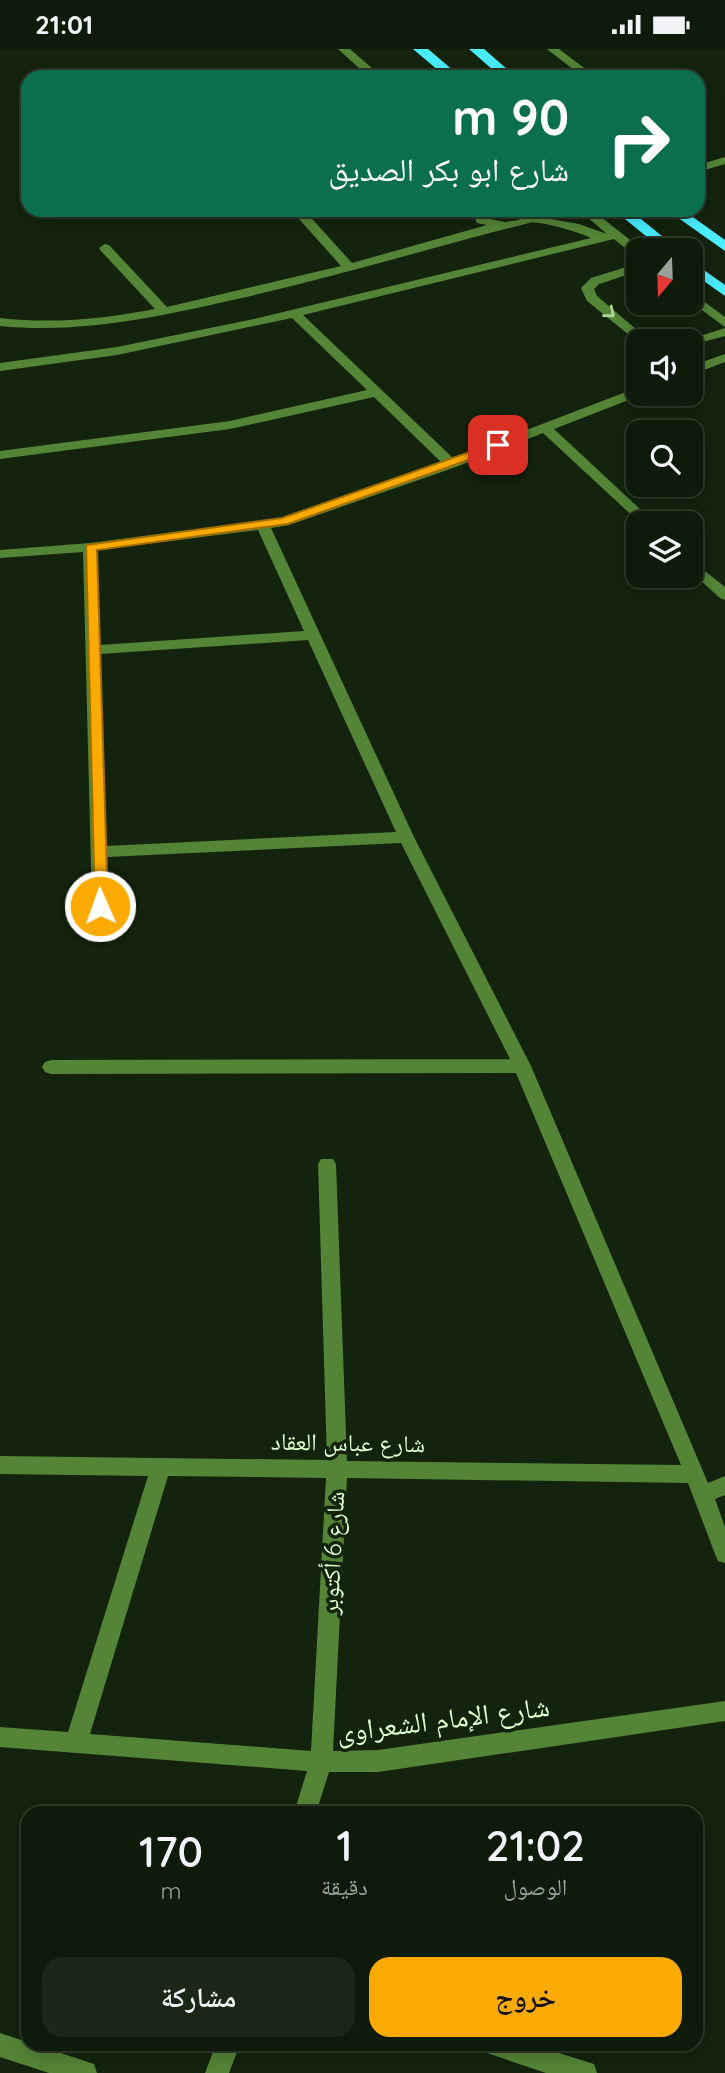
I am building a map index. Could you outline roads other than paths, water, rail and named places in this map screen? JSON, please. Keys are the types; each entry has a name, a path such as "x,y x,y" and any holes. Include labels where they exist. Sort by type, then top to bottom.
{"highway":[{"path":"420,49 446,70"},
{"path":"476,49 501,70"},
{"path":"630,217 657,238"},
{"path":"684,217 725,247"},
{"path":"704,275 725,292"}],"street":[{"path":"343,49 368,70"},
{"path":"552,49 580,70"},
{"path":"705,168 725,159"},
{"path":"303,217 349,267"},
{"path":"480,217 496,226"},
{"path":"0,322 34,327 78,326 164,311 349,267 496,226 515,225 526,217"},
{"path":"537,217 610,237 626,246"},
{"path":"592,217 610,237"},
{"path":"2,366 117,351 295,313 610,237"},
{"path":"105,248 164,311"},
{"path":"626,271 595,281 587,288 591,297 630,329"},
{"path":"704,306 725,323"},
{"path":"295,313 451,464"},
{"path":"703,338 725,332"},
{"path":"703,366 725,358"},
{"path":"0,455 230,425 377,392"},
{"path":"0,555 264,527 451,464 626,396"},
{"path":"544,427 635,511"},
{"path":"264,527 405,837 522,1066 695,1474 725,1554"},
{"path":"90,547 100,906"},
{"path":"703,575 725,595"},
{"path":"93,650 313,635"},
{"path":"99,852 405,837"},
{"path":"51,1067 522,1066"},
{"name":"شارع 6 أكتوبر","path":"307,1806 321,1762 337,1469 327,1164"},
{"name":"شارع عباس العقاد","path":"0,1465 695,1474"},
{"path":"76,1743 161,1467"},
{"path":"703,1495 725,1485"},
{"name":"شارع الإمام الشعراوى","path":"0,1737 321,1762 378,1761 725,1711"},
{"path":"0,2045 85,2073"},
{"path":"217,2073 225,2051"},
{"path":"514,2051 585,2073"}]}
